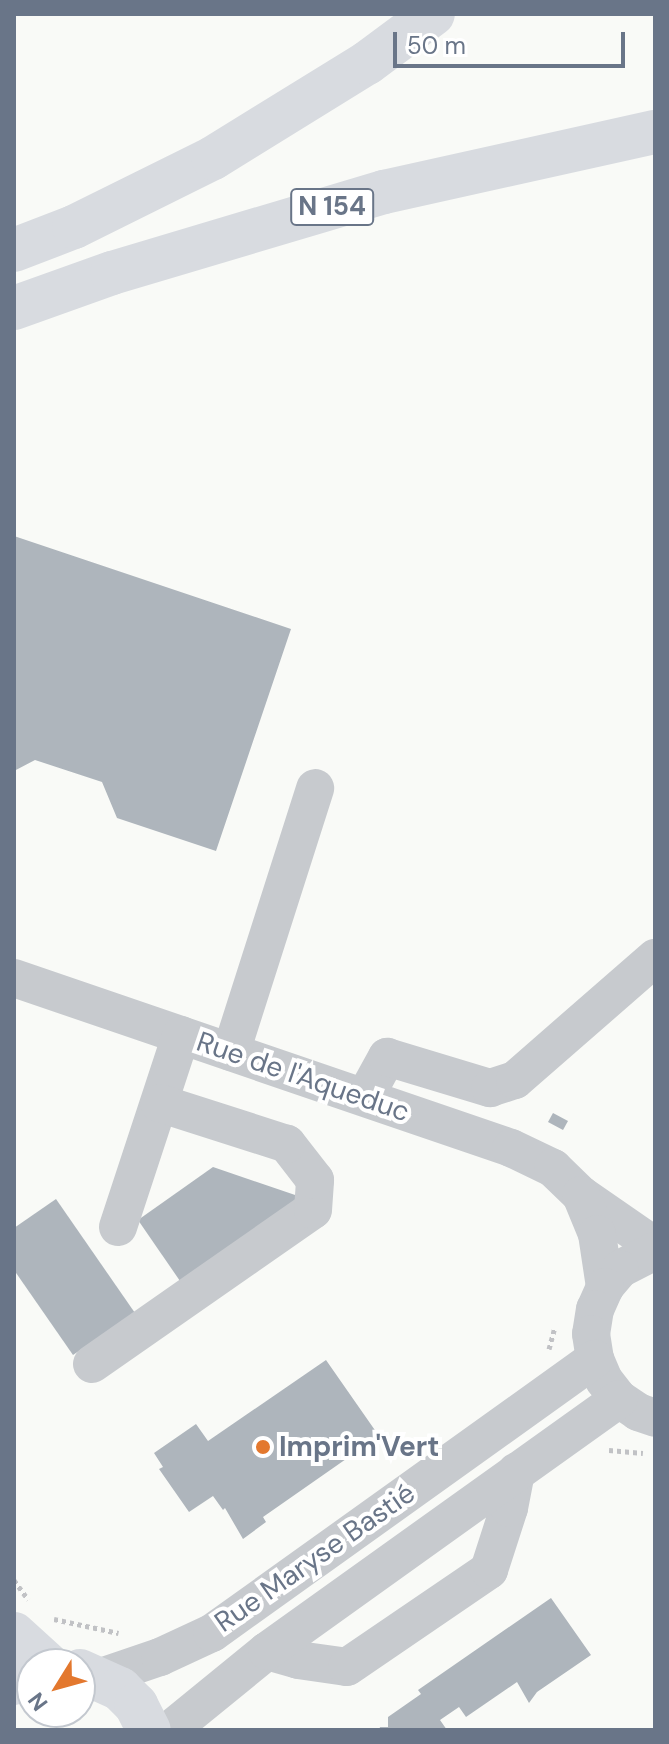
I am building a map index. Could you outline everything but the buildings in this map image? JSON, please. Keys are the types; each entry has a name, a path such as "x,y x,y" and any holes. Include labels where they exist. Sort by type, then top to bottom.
{"main road":[{"path":"14,250 74,227 213,158 367,63 433,14"},
{"name":"N 154","path":"14,308 112,273 384,192 655,132"},
{"path":"14,1634 29,1648"},
{"path":"96,1677 120,1689 136,1705 149,1730"}],"street":[{"path":"231,1052 315,788"},
{"path":"365,1097 387,1057 490,1088 515,1080 655,958"},
{"name":"Rue de l'Aqueduc","path":"14,978 511,1148 553,1168 581,1195 655,1249"},
{"path":"118,1227 181,1035"},
{"path":"92,1364 313,1210 315,1180 287,1144 159,1103"},
{"name":"Rue de l'Aqueduc","path":"581,1195 597,1234 605,1287"},
{"path":"655,1249 620,1269 605,1287 595,1309 591,1334 595,1359 604,1380 619,1399 638,1412 655,1418"},
{"name":"Rue Maryse Bastié","path":"96,1673 160,1657 212,1633 595,1359"},
{"name":"Rue Maryse Bastié","path":"170,1730 202,1700 267,1651 619,1399"},
{"path":"267,1651 298,1660 347,1667 489,1570 509,1508 516,1472"}],"place":[{"name":"Imprim'Vert","path":"263,1447"}]}
